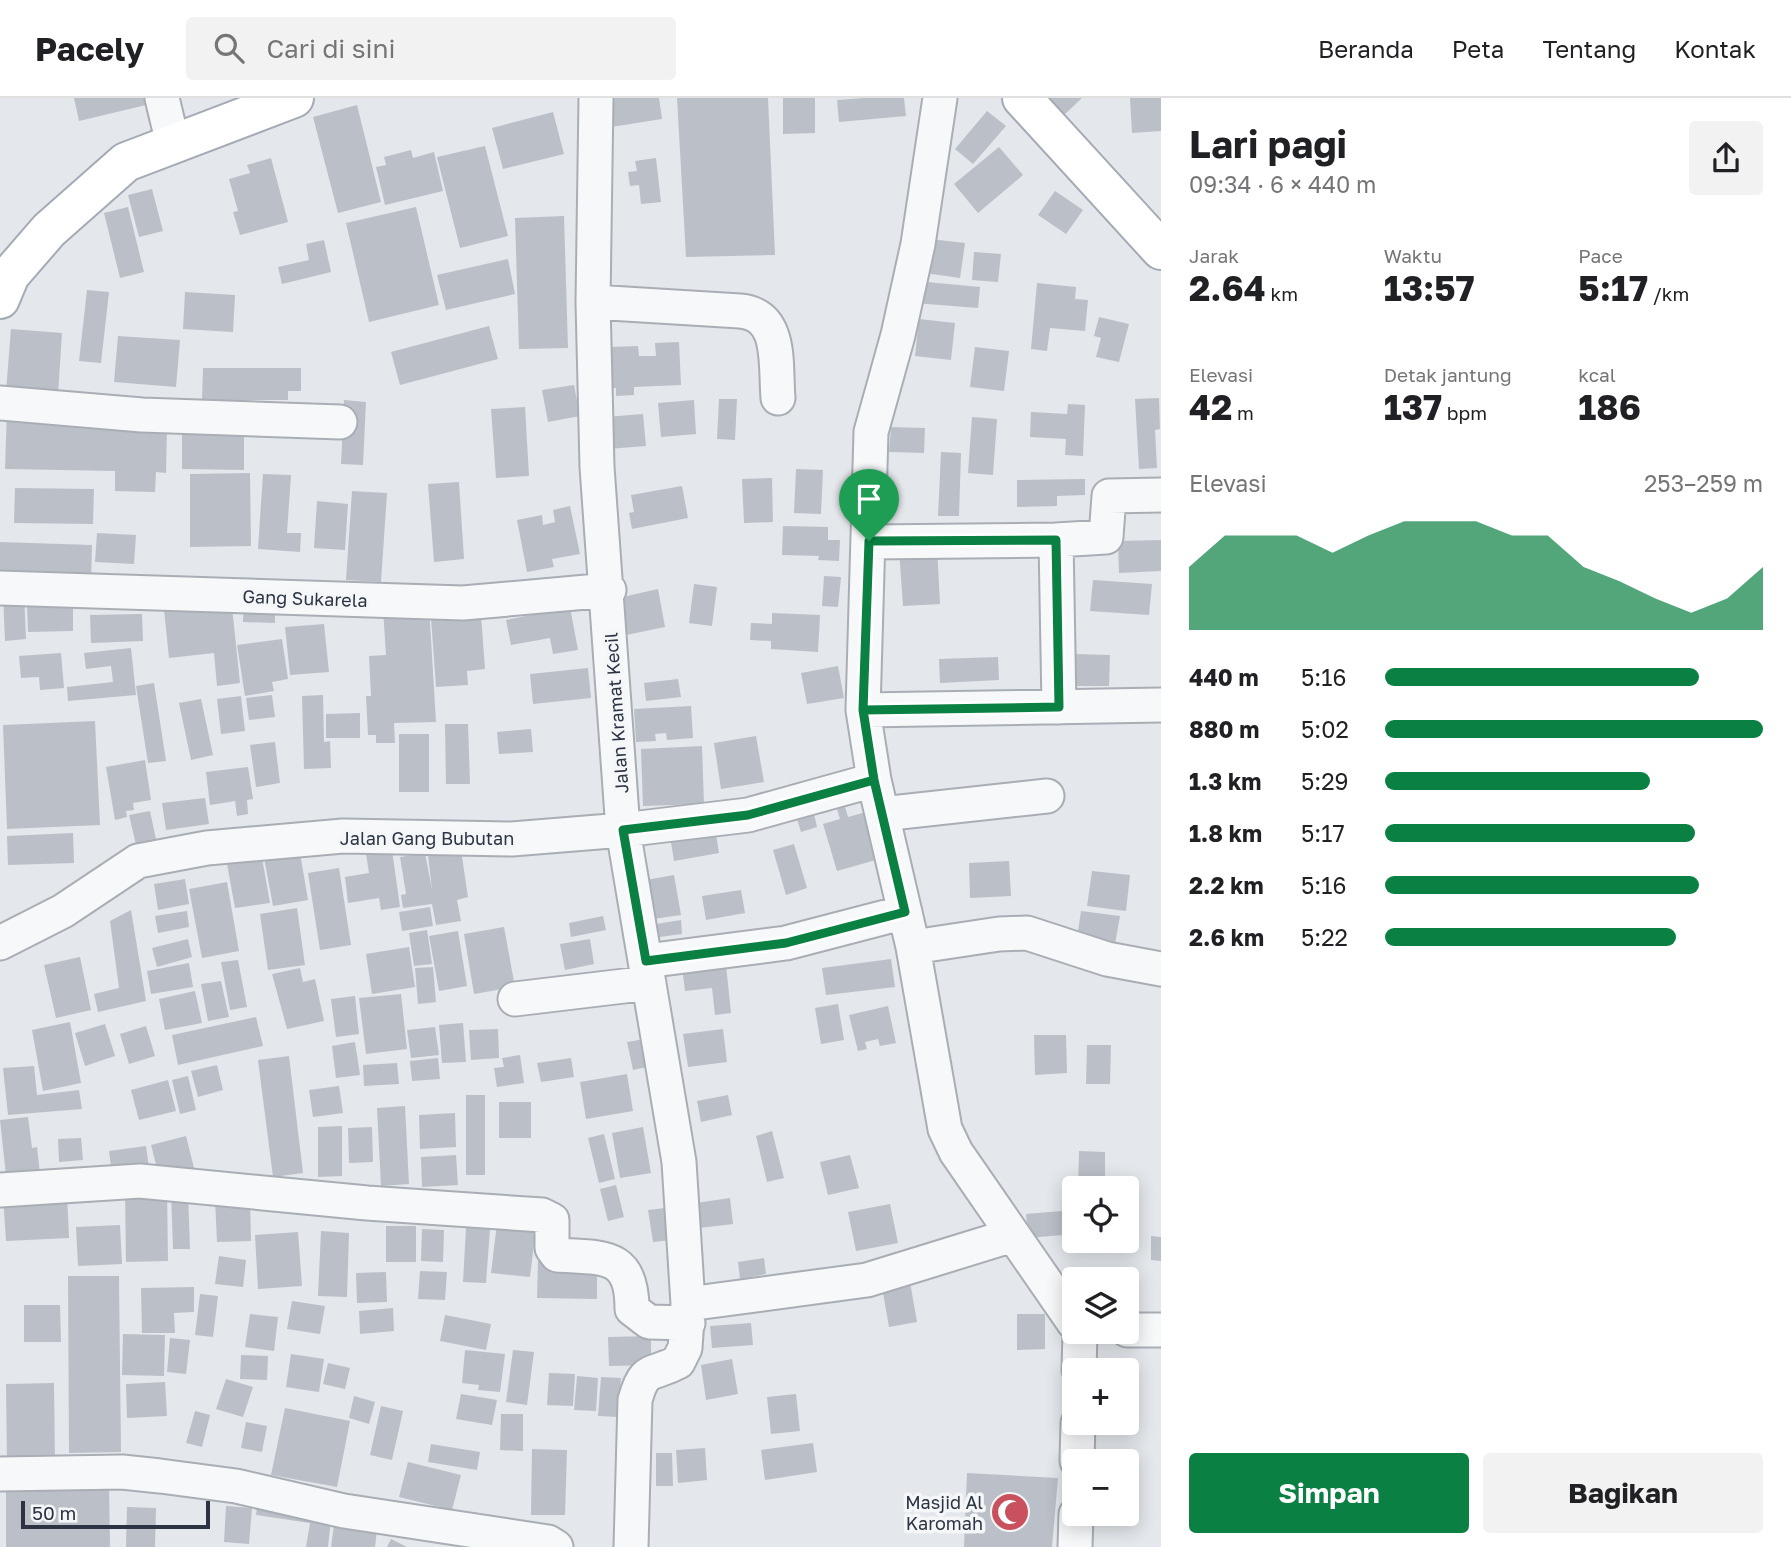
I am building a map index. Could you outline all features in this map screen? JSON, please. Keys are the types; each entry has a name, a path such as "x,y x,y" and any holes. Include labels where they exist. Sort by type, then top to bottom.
{"main road":[{"path":"3,281 50,230 126,162 293,98"},
{"path":"1022,98 1161,250"}],"street":[{"path":"162,98 173,144"},
{"name":"Jalan Kramat Kecil","path":"596,98 593,302 597,467 609,590 623,830 679,1162 688,1314 685,1348 678,1363 651,1370 641,1379 635,1400 631,1547"},
{"path":"940,98 918,244 898,335 871,432 863,710 874,780 913,947 945,1129 956,1152 1062,1306"},
{"path":"593,302 740,311 760,315 771,327 778,398"},
{"path":"0,403 142,415 340,422"},
{"path":"869,541 1056,540 1106,537 1109,496 1161,495"},
{"path":"1056,540 1059,707"},
{"name":"Gang Sukarela","path":"0,588 463,603 609,590"},
{"path":"863,710 1161,705"},
{"name":"Jalan Gang Bubutan","path":"0,943 63,911 138,861 207,848 343,836 512,839 623,830 748,815 874,780"},
{"path":"882,814 1047,796"},
{"path":"515,999 786,943 905,912"},
{"path":"913,947 999,933 1027,933 1107,959 1161,969"},
{"path":"0,1190 139,1181 367,1203 542,1214 552,1220 552,1248 557,1255 602,1258 625,1270 632,1286 632,1309 649,1322 867,1279 1013,1235"},
{"path":"1139,1330 1161,1330"},
{"path":"0,1474 122,1472 236,1486 344,1511 548,1542 556,1547"},
{"path":"1075,1547 1076,1526"}],"building":[{"path":"74,98 145,98 146,105 79,121"},
{"path":"606,98 659,98 662,119 611,127"},
{"path":"677,98 768,98 775,255 686,257"},
{"path":"783,98 815,98 815,133 783,134"},
{"path":"904,98 906,116 839,122 837,100"},
{"path":"1044,98 1082,98 1062,117"},
{"path":"1130,98 1161,98 1161,131 1132,133"},
{"path":"357,105 381,202 338,213 313,117"},
{"path":"987,111 1006,126 973,164 955,149"},
{"path":"553,112 564,154 503,169 492,128"},
{"path":"485,146 508,236 460,248 437,157"},
{"path":"999,147 1023,175 978,213 954,184"},
{"path":"411,150 413,158 434,152 443,191 385,205 376,167 386,165 384,157"},
{"path":"271,158 288,222 240,235 233,212 238,211 229,179 250,173 247,165"},
{"path":"656,158 661,202 641,204 639,185 630,186 628,172 637,171 635,161"},
{"path":"152,189 163,231 139,237 128,195"},
{"path":"1055,191 1083,210 1066,234 1038,215"},
{"path":"128,207 144,272 120,278 104,213"},
{"path":"416,207 439,305 369,322 346,223"},
{"path":"564,216 568,348 519,349 515,218"},
{"path":"930,239 965,243 960,278 925,273"},
{"path":"324,240 331,272 282,284 278,267 309,260 306,244"},
{"path":"974,252 1001,254 998,282 972,280"},
{"path":"508,259 515,294 446,310 437,275"},
{"path":"916,281 980,287 978,308 914,303"},
{"path":"1037,283 1076,287 1075,299 1088,300 1085,331 1050,328 1047,351 1031,349"},
{"path":"87,290 109,292 101,363 79,361"},
{"path":"185,292 235,295 233,332 183,329"},
{"path":"1099,317 1129,324 1119,362 1096,357 1101,338 1094,336"},
{"path":"919,319 955,323 951,360 915,356"},
{"path":"489,326 498,359 400,385 391,352"},
{"path":"11,329 62,333 58,395 6,391"},
{"path":"118,336 180,340 176,387 114,382"},
{"path":"679,342 681,385 634,387 634,395 616,396 616,388 611,388 609,347 638,346 639,356 656,356 655,343"},
{"path":"975,347 1009,351 1004,391 970,387"},
{"path":"203,368 301,368 301,391 288,391 288,400 202,400"},
{"path":"574,385 580,416 548,422 542,390"},
{"path":"1159,398 1160,429 1155,430 1157,468 1139,469 1135,399"},
{"path":"719,399 737,399 735,440 717,439"},
{"path":"344,400 366,402 363,465 341,464"},
{"path":"694,400 696,434 661,437 658,403"},
{"path":"1068,404 1085,405 1083,456 1065,455 1066,439 1030,437 1031,412 1067,414"},
{"path":"525,407 529,476 496,478 491,409"},
{"path":"7,410 43,411 43,425 167,427 166,473 156,472 155,492 115,491 115,471 5,469"},
{"path":"643,414 646,446 608,449 605,417"},
{"path":"972,417 997,419 993,475 968,473"},
{"path":"891,427 925,428 924,453 889,452"},
{"path":"182,430 244,431 244,470 182,469"},
{"path":"941,452 961,453 959,516 938,516"},
{"path":"796,469 823,470 821,514 794,513"},
{"path":"250,473 251,546 190,547 190,474"},
{"path":"263,474 291,475 287,533 301,533 300,552 258,549"},
{"path":"772,478 773,522 744,523 742,479"},
{"path":"1085,479 1085,495 1057,496 1057,506 1017,507 1017,480"},
{"path":"459,482 464,559 434,562 428,484"},
{"path":"682,486 688,518 632,529 629,513 634,512 631,495"},
{"path":"15,488 94,489 93,524 14,523"},
{"path":"352,491 387,493 381,582 346,580"},
{"path":"317,501 348,504 345,550 314,548"},
{"path":"570,506 580,554 552,559 554,567 527,572 517,520 542,515 543,525 555,522 553,510"},
{"path":"783,526 828,527 828,540 840,540 839,561 818,560 819,556 782,555"},
{"path":"97,533 136,535 134,564 95,562"},
{"path":"1161,540 1161,571 1119,573 1118,541"},
{"path":"0,542 92,545 91,583 0,580"},
{"path":"937,546 940,604 903,606 899,549"},
{"path":"824,576 841,577 838,607 822,606"},
{"path":"1093,580 1152,584 1149,615 1090,611"},
{"path":"694,584 717,587 712,626 689,623"},
{"path":"658,589 665,627 626,635 618,598"},
{"path":"24,592 26,639 5,641 3,593"},
{"path":"231,597 240,683 217,686 214,653 169,658 163,600"},
{"path":"244,599 275,600 275,623 243,622"},
{"path":"569,602 578,650 553,654 550,638 511,645 506,620 531,615 530,609"},
{"path":"73,603 73,631 28,632 27,604"},
{"path":"429,606 436,722 394,723 395,743 376,743 376,735 368,735 366,696 371,696 369,656 386,655 383,609"},
{"path":"772,613 820,615 818,652 771,649 771,641 750,640 751,623 772,624"},
{"path":"142,614 143,641 91,643 90,615"},
{"path":"481,615 485,669 467,671 468,685 436,687 431,618"},
{"path":"324,624 329,672 290,675 285,627"},
{"path":"282,639 288,679 272,682 274,691 245,696 237,645"},
{"path":"131,648 136,695 68,701 67,687 113,682 111,666 86,669 84,653"},
{"path":"61,653 64,688 40,690 39,677 21,678 19,656"},
{"path":"1073,654 1110,655 1109,686 1072,686"},
{"path":"998,657 999,680 940,683 939,659"},
{"path":"838,666 844,698 807,704 801,673"},
{"path":"588,668 591,698 533,704 530,674"},
{"path":"678,679 681,697 646,701 644,683"},
{"path":"154,683 166,761 148,763 136,686"},
{"path":"272,695 275,717 249,720 246,698"},
{"path":"323,695 324,742 330,741 331,768 304,769 302,696"},
{"path":"241,696 245,731 221,734 217,699"},
{"path":"201,699 213,755 191,760 179,703"},
{"path":"691,706 693,738 667,740 666,733 655,734 656,741 636,742 634,709"},
{"path":"360,713 360,738 326,738 326,714"},
{"path":"95,721 100,825 7,829 3,725"},
{"path":"445,724 468,724 470,784 446,784"},
{"path":"531,729 533,752 499,754 497,732"},
{"path":"399,734 429,734 429,792 399,792"},
{"path":"756,736 764,782 721,789 714,743"},
{"path":"275,742 280,783 256,787 250,745"},
{"path":"702,746 704,804 643,806 641,749"},
{"path":"145,760 151,800 133,803 134,810 126,811 127,817 115,820 106,767"},
{"path":"248,767 253,799 247,800 248,814 237,816 235,801 210,805 206,772"},
{"path":"863,787 867,801 845,807 848,817 870,811 883,858 837,871 823,824 840,819 837,809 821,814 817,800"},
{"path":"205,798 209,824 166,830 162,803"},
{"path":"150,811 157,844 137,849 129,815"},
{"path":"814,814 817,827 801,832 797,819"},
{"path":"715,828 719,853 674,861 670,836"},
{"path":"73,833 74,863 8,865 7,836"},
{"path":"298,841 308,900 273,906 262,847"},
{"path":"391,843 400,907 381,910 379,898 348,903 345,877 369,873 365,847"},
{"path":"794,844 807,888 786,895 773,850"},
{"path":"461,850 468,897 457,900 461,921 436,925 432,904 403,908 401,895 406,894 400,857 425,853 432,890 428,855"},
{"path":"262,858 270,903 235,908 227,864"},
{"path":"1009,861 1011,896 970,898 969,863"},
{"path":"339,868 351,945 320,950 308,873"},
{"path":"1092,871 1130,875 1126,911 1087,906"},
{"path":"674,875 681,915 653,919 646,880"},
{"path":"185,879 189,904 158,910 154,884"},
{"path":"227,882 239,951 202,958 189,889"},
{"path":"741,890 745,913 706,920 702,896"},
{"path":"430,907 433,926 402,931 399,912"},
{"path":"297,908 305,965 268,970 260,914"},
{"path":"131,910 146,1001 98,1012 94,994 119,988 110,921"},
{"path":"187,911 189,927 158,933 155,916"},
{"path":"1081,911 1120,916 1115,944 1077,938"},
{"path":"603,916 606,930 571,937 569,923"},
{"path":"681,920 682,934 652,938 650,925"},
{"path":"504,927 515,987 474,994 464,934"},
{"path":"427,930 432,964 414,966 409,933"},
{"path":"458,931 467,986 439,991 429,936"},
{"path":"188,939 192,957 157,967 152,948"},
{"path":"590,939 594,964 565,970 560,944"},
{"path":"409,947 415,987 372,994 366,954"},
{"path":"725,955 731,1013 715,1015 712,988 685,991 681,959"},
{"path":"80,957 91,1010 56,1018 44,965"},
{"path":"891,959 895,987 826,995 822,968"},
{"path":"238,960 247,1007 230,1010 221,962"},
{"path":"189,963 193,987 151,994 147,971"},
{"path":"433,967 436,1002 418,1004 415,968"},
{"path":"300,968 303,982 315,979 324,1021 287,1029 272,974"},
{"path":"221,981 229,1017 208,1021 201,984"},
{"path":"195,991 202,1023 165,1030 159,999"},
{"path":"401,994 407,1049 366,1054 359,998"},
{"path":"355,996 359,1034 336,1037 331,999"},
{"path":"838,1004 844,1040 821,1044 815,1008"},
{"path":"888,1006 896,1043 880,1046 878,1039 865,1042 867,1049 858,1051 849,1015"},
{"path":"256,1017 263,1046 178,1065 172,1035"},
{"path":"70,1022 81,1083 43,1091 32,1030"},
{"path":"463,1023 466,1062 442,1063 439,1025"},
{"path":"105,1024 115,1056 85,1066 75,1033"},
{"path":"146,1026 155,1056 129,1064 120,1034"},
{"path":"435,1027 439,1055 411,1058 407,1030"},
{"path":"498,1029 499,1058 471,1060 469,1030"},
{"path":"723,1029 727,1062 688,1067 683,1034"},
{"path":"1034,1035 1066,1035 1067,1073 1035,1075"},
{"path":"651,1038 656,1065 633,1070 627,1042"},
{"path":"355,1042 360,1075 336,1078 332,1046"},
{"path":"1087,1045 1111,1045 1110,1084 1086,1084"},
{"path":"520,1055 524,1083 497,1087 494,1068 504,1067 502,1058"},
{"path":"289,1056 303,1173 273,1177 258,1060"},
{"path":"438,1058 440,1079 412,1081 410,1061"},
{"path":"571,1058 574,1077 541,1082 537,1063"},
{"path":"397,1063 399,1084 364,1086 363,1065"},
{"path":"217,1065 223,1090 198,1097 191,1071"},
{"path":"34,1066 37,1095 79,1090 82,1109 8,1115 3,1068"},
{"path":"627,1074 633,1111 586,1119 580,1082"},
{"path":"188,1076 196,1110 180,1114 172,1080"},
{"path":"168,1080 176,1111 139,1120 131,1090"},
{"path":"339,1086 343,1113 313,1117 309,1090"},
{"path":"466,1095 485,1095 485,1175 466,1175"},
{"path":"728,1095 732,1115 701,1122 697,1101"},
{"path":"499,1102 531,1102 531,1138 499,1138"},
{"path":"405,1106 409,1184 381,1186 377,1108"},
{"path":"455,1113 456,1147 420,1149 419,1115"},
{"path":"28,1117 32,1148 37,1147 41,1182 7,1185 0,1120"},
{"path":"342,1126 342,1176 318,1177 318,1127"},
{"path":"372,1127 373,1162 349,1163 348,1128"},
{"path":"643,1127 651,1173 620,1178 612,1133"},
{"path":"772,1131 784,1178 767,1182 756,1136"},
{"path":"604,1134 615,1179 599,1183 588,1138"},
{"path":"186,1136 195,1172 160,1180 151,1145"},
{"path":"81,1138 83,1160 59,1162 58,1139"},
{"path":"146,1146 150,1175 113,1181 109,1151"},
{"path":"1079,1151 1105,1152 1105,1176 1078,1176"},
{"path":"456,1155 458,1185 422,1187 421,1157"},
{"path":"850,1155 859,1188 828,1195 820,1162"},
{"path":"616,1185 624,1217 608,1221 600,1189"},
{"path":"167,1188 168,1261 126,1262 125,1189"},
{"path":"188,1192 190,1249 173,1249 171,1193"},
{"path":"67,1193 69,1238 6,1241 3,1196"},
{"path":"250,1198 251,1241 217,1242 215,1199"},
{"path":"730,1198 733,1224 699,1228 696,1203"},
{"path":"890,1204 898,1243 856,1251 848,1212"},
{"path":"674,1207 679,1239 653,1242 648,1210"},
{"path":"1062,1211 1062,1235 1028,1238 1026,1214"},
{"path":"497,1223 536,1227 530,1277 491,1273"},
{"path":"120,1225 122,1264 78,1266 76,1227"},
{"path":"386,1226 416,1226 416,1262 386,1262"},
{"path":"466,1228 490,1229 486,1283 463,1282"},
{"path":"422,1229 444,1230 443,1262 421,1261"},
{"path":"321,1231 349,1233 347,1297 318,1296"},
{"path":"298,1232 302,1286 258,1289 255,1235"},
{"path":"1151,1236 1161,1237 1161,1261 1151,1260"},
{"path":"219,1256 246,1260 243,1287 215,1284"},
{"path":"764,1258 766,1274 740,1279 738,1262"},
{"path":"538,1260 573,1260 597,1270 597,1299 537,1298"},
{"path":"420,1271 447,1272 445,1300 418,1299"},
{"path":"386,1272 387,1302 357,1303 356,1273"},
{"path":"68,1276 119,1276 121,1452 69,1453"},
{"path":"910,1282 917,1322 889,1327 882,1287"},
{"path":"194,1287 194,1312 174,1313 175,1333 142,1333 141,1288"},
{"path":"200,1294 218,1296 213,1337 195,1335"},
{"path":"292,1301 325,1306 320,1334 287,1329"},
{"path":"24,1305 60,1305 61,1342 24,1342"},
{"path":"393,1308 394,1331 360,1334 359,1311"},
{"path":"250,1314 278,1317 274,1351 245,1347"},
{"path":"1017,1314 1045,1314 1045,1349 1017,1350"},
{"path":"445,1315 491,1324 486,1350 440,1341"},
{"path":"751,1323 753,1345 712,1348 710,1326"},
{"path":"123,1334 165,1335 164,1376 122,1375"},
{"path":"651,1336 651,1365 609,1366 608,1337"},
{"path":"170,1338 190,1340 186,1374 167,1372"},
{"path":"465,1350 505,1354 500,1392 478,1390 479,1385 462,1383"},
{"path":"513,1350 534,1352 527,1405 506,1402"},
{"path":"291,1354 324,1359 319,1392 286,1387"},
{"path":"241,1355 268,1356 267,1380 240,1379"},
{"path":"732,1359 738,1394 706,1400 701,1365"},
{"path":"328,1363 350,1368 345,1389 323,1384"},
{"path":"549,1373 575,1374 573,1406 547,1405"},
{"path":"577,1376 598,1378 596,1411 574,1410"},
{"path":"601,1377 621,1378 618,1417 598,1416"},
{"path":"226,1379 253,1387 243,1417 216,1409"},
{"path":"165,1382 167,1416 127,1418 126,1384"},
{"path":"54,1383 55,1463 7,1464 6,1384"},
{"path":"461,1394 497,1400 492,1425 456,1419"},
{"path":"796,1394 800,1431 771,1434 767,1397"},
{"path":"354,1396 375,1402 369,1424 349,1418"},
{"path":"381,1406 403,1411 392,1460 370,1455"},
{"path":"285,1408 350,1421 337,1487 271,1475"},
{"path":"195,1411 210,1415 202,1447 186,1443"},
{"path":"501,1414 523,1414 523,1451 500,1450"},
{"path":"246,1422 267,1426 262,1452 241,1448"},
{"path":"813,1443 817,1472 765,1480 761,1450"},
{"path":"431,1444 480,1452 477,1470 428,1462"},
{"path":"705,1448 707,1480 678,1483 676,1450"},
{"path":"532,1449 567,1450 565,1515 531,1515"},
{"path":"656,1453 672,1453 673,1486 656,1486"},
{"path":"408,1462 461,1475 452,1510 399,1497"},
{"name":"Masjid Al Karomah","path":"967,1473 1058,1478 1052,1547 964,1547"},
{"path":"109,1482 110,1547 6,1547 6,1483"},
{"path":"258,1499 332,1511 328,1547 306,1547 310,1523 256,1515"},
{"path":"226,1506 252,1508 249,1544 224,1542"},
{"path":"127,1507 156,1508 155,1547 126,1547"},
{"path":"335,1517 378,1522 375,1547 331,1547"},
{"path":"391,1539 407,1547 387,1547"}],"place":[{"name":"Masjid Al Karomah","path":"1010,1512"}],"route":[{"path":"869,541 863,710 874,780 748,815 623,830 646,961 799,941 905,912 874,780 863,710 1059,707 1056,540 869,541"}]}
